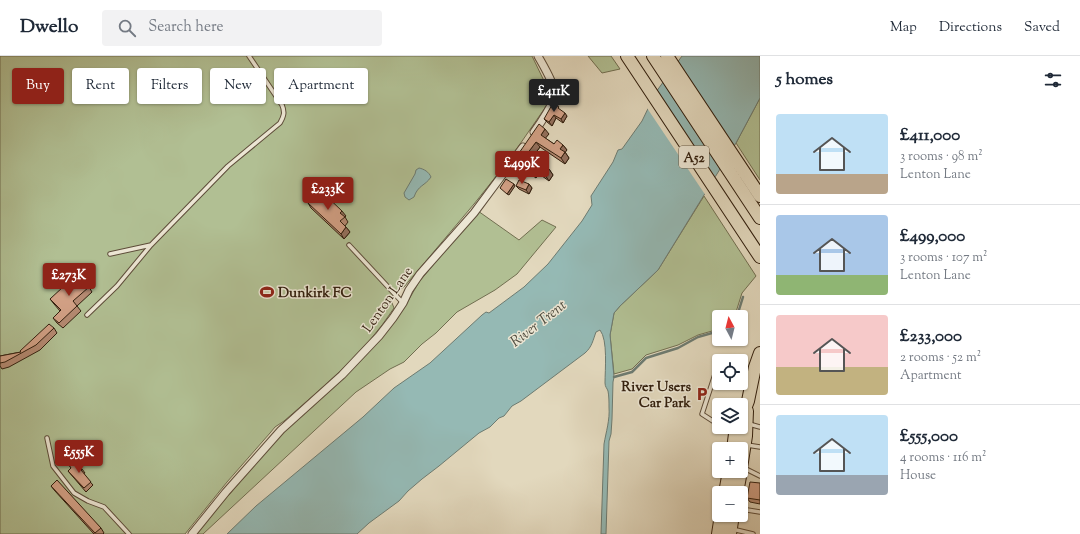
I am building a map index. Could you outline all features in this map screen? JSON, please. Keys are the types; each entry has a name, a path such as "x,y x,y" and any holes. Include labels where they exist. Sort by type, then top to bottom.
{"main road":[{"name":"A52","path":"627,56 760,257"},
{"name":"A52","path":"653,56 760,218"},
{"name":"A52","path":"667,56 760,196"},
{"path":"748,401 755,367 760,353"},
{"path":"724,531 729,522"}],"street":[{"path":"531,136 547,113 555,96 553,87 538,56"},
{"name":"Lenton Lane","path":"192,534 226,492 281,430 342,375 379,336 403,303 409,290 420,274 474,213 526,143"}],"lane":[{"path":"87,315 117,286 151,245 228,166 280,123 284,116 282,105 249,56"},
{"path":"110,254 151,245"},
{"path":"349,245 403,303"},
{"path":"712,382 702,414 712,420"},
{"path":"748,430 760,427"},
{"path":"745,434 760,447"},
{"path":"47,438 53,466 74,493 88,501 104,507 129,534"},
{"path":"748,471 760,476"},
{"path":"748,510 760,512"},
{"path":"724,531 753,534"}],"green space":[{"path":"0,56 532,56 546,85 549,102 509,160 404,287 398,290 390,298 394,308 370,340 343,369 284,421 275,427 227,482 185,534 0,534"},
{"path":"588,56 611,56 620,69 602,73"},
{"path":"760,98 760,180 736,143"},
{"path":"704,196 756,276 742,293 737,310 712,310 712,331 698,335 678,345 646,355 632,369 614,374 610,335 614,313 658,270"},
{"path":"478,211 519,240 542,220 556,227 517,274 495,290 457,312 404,362 390,369 356,392 203,534 195,534 285,430 348,374 384,335 408,301 419,282"}],"water":[{"name":"River Trent","path":"682,56 760,56 760,98 736,143 658,270 614,313 610,335 614,377 611,434 609,441 606,534 601,534 604,444 608,421 609,401 608,391 605,384 605,348 603,335 600,330 596,332 591,346 585,353 521,401 512,406 504,416 499,418 490,427 479,433 422,479 399,501 369,523 357,534 227,534 256,506 363,417 394,388 430,363 482,315 486,312 489,313 524,287 548,264 582,221 592,205 591,196 613,162 618,150 622,149 642,121 656,92"},
{"path":"419,168 426,171 431,177 418,190 414,197 409,200 405,197 404,193 416,170"}],"pier":[{"path":"656,89 717,179 706,196 647,108"}],"building":[{"path":"553,103 565,113 561,119 554,115 549,122 544,119"},
{"path":"539,124 545,129 541,135 554,144 557,140 563,145 560,149 565,152 561,158 536,142 527,154 549,169 545,175 534,168 532,172 525,167 528,164 517,156"},
{"path":"506,179 514,184 507,194 500,188"},
{"path":"519,180 529,184 526,190 516,186"},
{"path":"320,190 342,211 340,213 345,217 340,221 346,227 341,234 308,203"},
{"path":"77,274 89,287 73,301 77,306 59,323 53,318 61,310 50,299"},
{"path":"49,324 54,328 36,345 5,362 0,363 0,356 21,352 20,351"},
{"path":"74,460 91,482 84,488 68,471 71,468 69,465"},
{"path":"57,480 101,528 95,533 51,486"},
{"path":"750,482 760,483 760,500 748,498"}],"waterway":[{"path":"739,310 743,297"},
{"path":"614,377 632,372 646,358 678,348 698,337 712,333"}],"place":[{"name":"Dunkirk FC","path":"267,292"},
{"name":"River Users Car Park","path":"702,394"}]}
